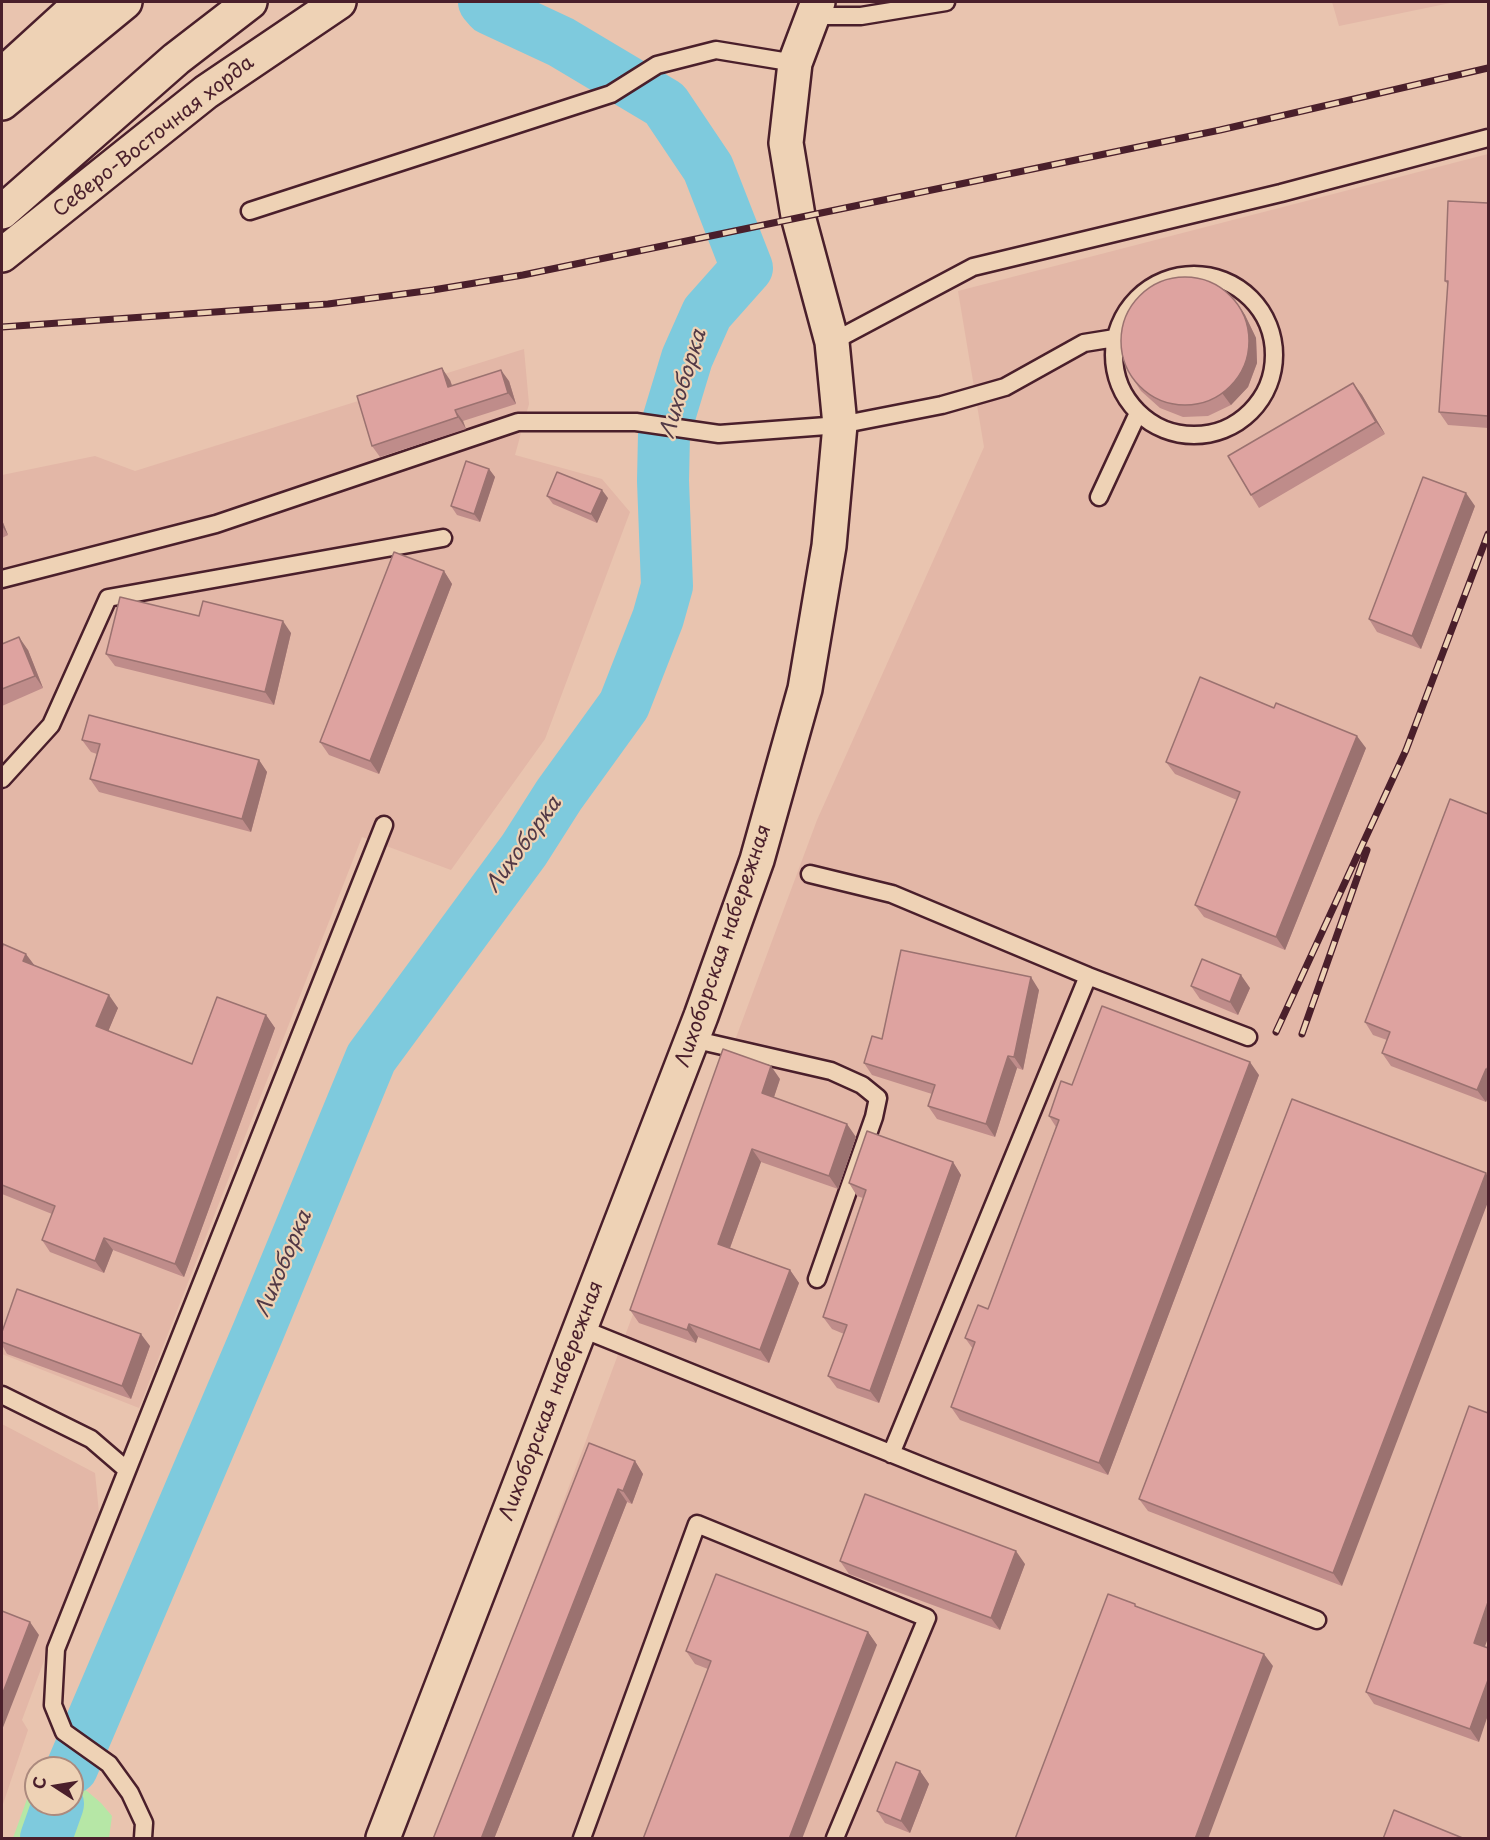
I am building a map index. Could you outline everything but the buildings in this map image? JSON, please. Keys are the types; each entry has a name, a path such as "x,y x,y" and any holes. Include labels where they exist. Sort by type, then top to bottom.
{"street":[{"path":"2,75 82,2"},
{"path":"2,103 125,2"},
{"name":"Северо-Восточная хорда","path":"2,212 177,59 249,2"},
{"name":"Северо-Восточная хорда","path":"2,255 206,92 339,2"},
{"name":"Лихоборская набережная","path":"383,1839 693,1039 757,860 805,689 829,546 840,425 832,342 798,216 786,142 795,63 815,9"}],"lane":[{"path":"815,9 861,16 915,4 946,2"},
{"path":"250,211 611,94 657,65 716,50 795,63"},
{"path":"832,342 973,267 1281,194 1488,138"},
{"path":"1205,275 1233,285 1256,304 1271,331 1274,361 1266,390 1248,414 1222,430 1193,436 1164,430 1138,413 1122,392 1114,366 1115,338 1126,310 1148,289 1175,276 1205,275"},
{"path":"2,579 216,524 518,422 636,422 719,434 840,425 942,405 1005,387 1084,343 1115,338"},
{"path":"1099,497 1138,413"},
{"path":"2,779 51,724 108,598 443,538"},
{"path":"143,1839 144,1823 130,1793 109,1764 64,1732 53,1705 56,1649 384,825"},
{"path":"810,874 892,894 1088,976 1248,1038"},
{"path":"891,1454 1088,976"},
{"path":"693,1039 831,1071 862,1085 878,1098 874,1117 817,1279"},
{"path":"580,1328 891,1454 1317,1620"},
{"path":"2,1395 91,1439 127,1470"},
{"path":"582,1839 697,1524 927,1618 835,1839"}],"shaded area":[{"path":"1332,2 1455,2 1339,26"},
{"path":"1488,154 1488,1838 438,1838 817,820 984,447 958,291"},
{"path":"524,349 529,404 515,455 602,479 630,512 545,739 451,870 362,837 139,1408 2,1354 2,475 95,456 135,471"},
{"path":"2,1424 95,1473 99,1513 22,1720 28,1730 2,1807"}],"green space":[{"path":"84,1789 101,1803 112,1816 109,1838 13,1838 24,1807 24,1816 84,1816"}],"waterway":[{"name":"Лихоборка","path":"77,1756 258,1332 371,1058 524,850 559,795 624,705 658,618 667,586 663,481 664,434 687,358 707,313 747,268 708,168 665,104 561,42 490,9 484,2"},
{"name":"Лихоборка","path":"46,1838 54,1816"}],"railway":[{"path":"2,327 328,304 523,275 1220,130 1488,68"},
{"path":"1276,1032 1406,750 1488,534"},
{"path":"1302,1034 1367,850"}]}
